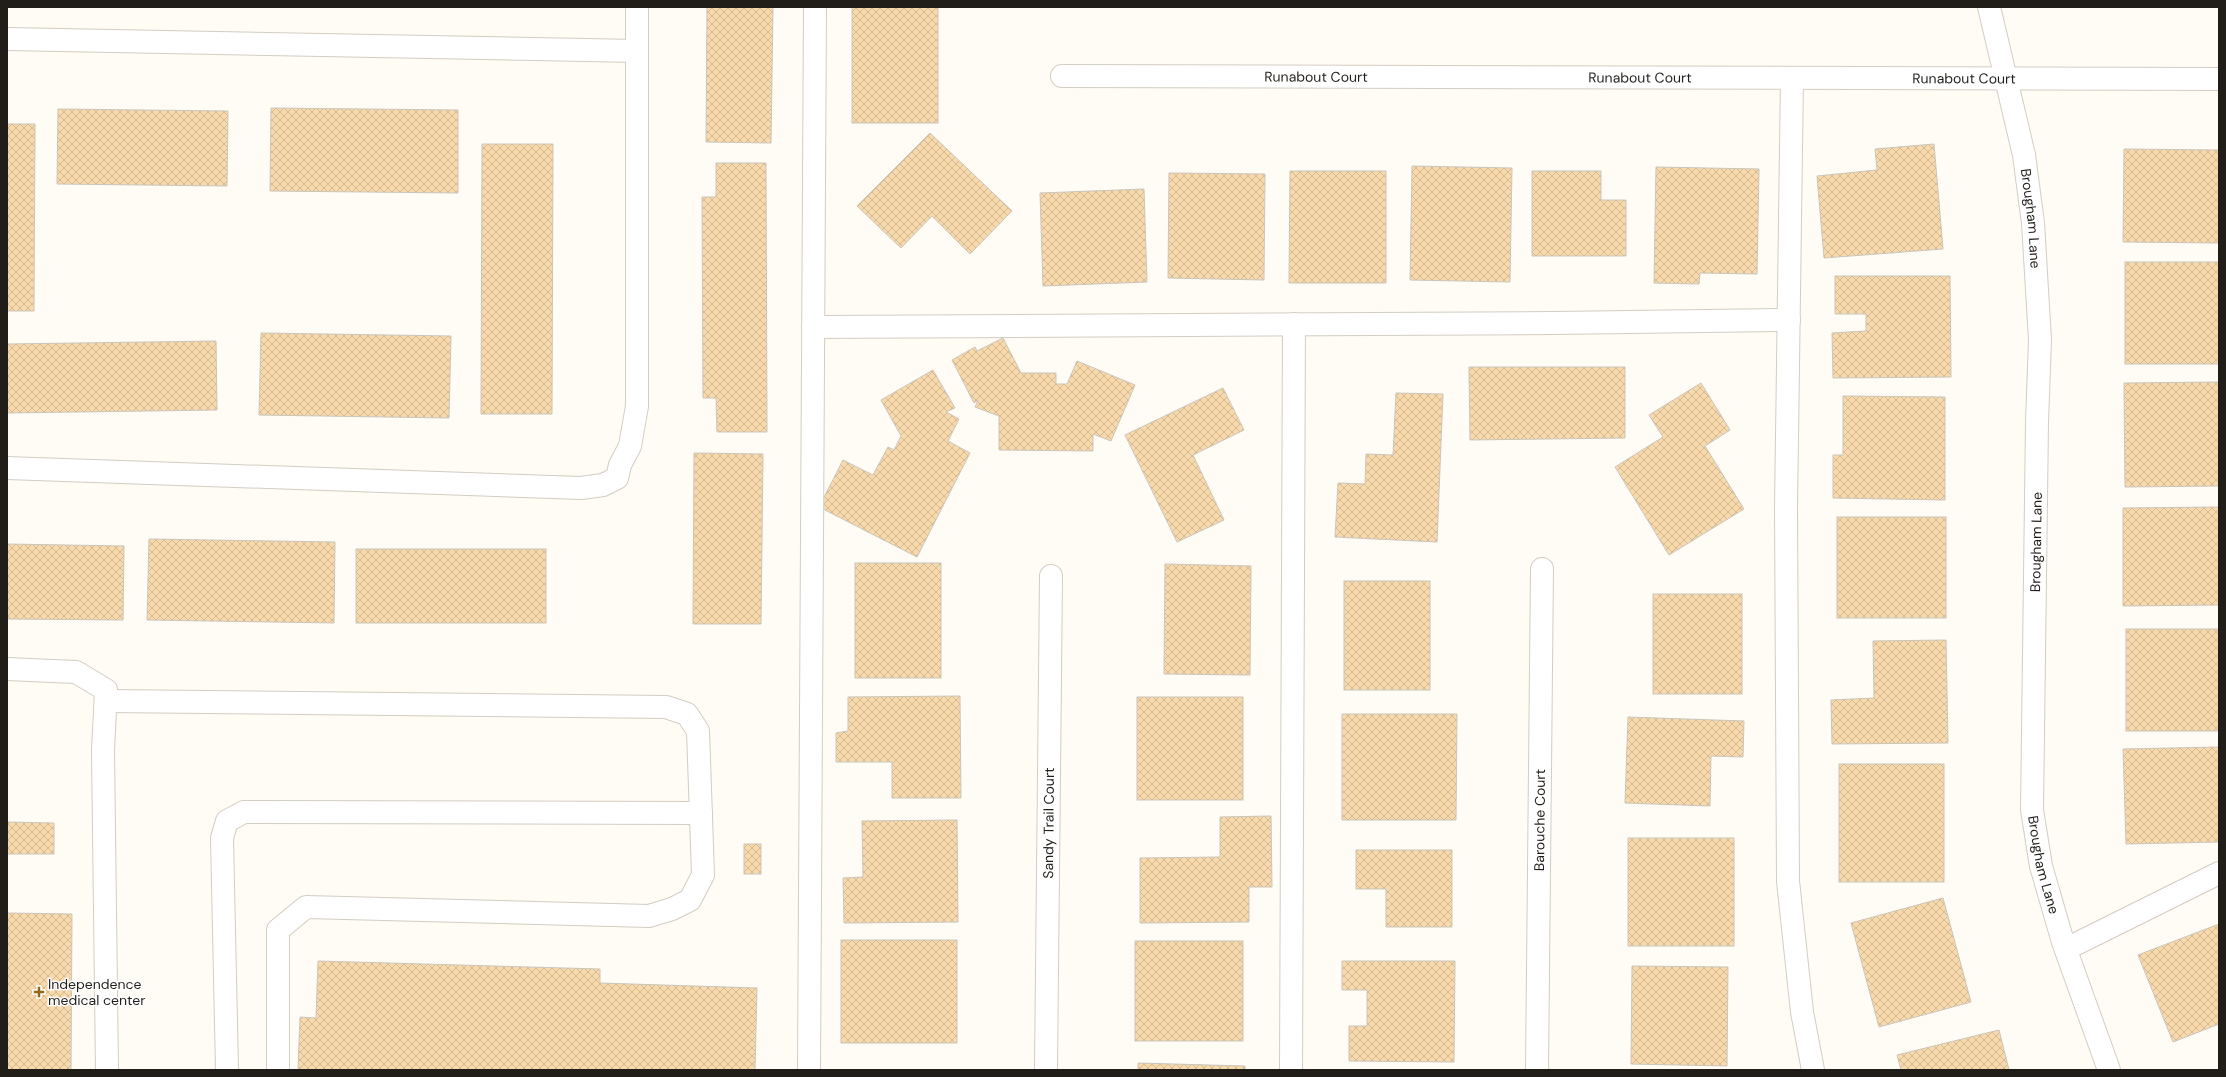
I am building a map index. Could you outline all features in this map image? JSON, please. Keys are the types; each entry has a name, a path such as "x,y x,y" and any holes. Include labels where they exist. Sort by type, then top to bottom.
{"street":[{"path":"7,468 580,488 603,485 617,478 620,465 630,446 636,406 636,7"},
{"path":"809,1070 815,7"},
{"name":"Brougham Lane","path":"1989,7 2024,155 2033,223 2040,340 2032,810 2041,866 2066,949 2109,1070"},
{"path":"7,39 636,51"},
{"name":"Runabout Court","path":"1062,76 2219,79"},
{"path":"1792,78 1786,508 1788,881 1802,1012 1813,1070"},
{"path":"813,327 1789,320"},
{"path":"1291,1070 1294,324"},
{"name":"Barouche Court","path":"1537,1070 1542,569"},
{"name":"Sandy Trail Court","path":"1046,1070 1051,576"},
{"path":"7,669 76,672 106,690 103,750 108,1070"},
{"path":"106,701 666,707 687,714 698,731 703,875 690,900 672,909 649,916 306,907 278,930 278,1070"},
{"path":"227,1070 222,838 227,821 244,812 701,813"},
{"path":"2066,949 2219,873"}],"building":[{"path":"707,7 773,7 771,143 706,142"},
{"path":"852,7 938,7 938,123 852,123"},
{"path":"271,108 458,110 458,193 270,191"},
{"path":"58,109 228,111 227,186 57,184"},
{"path":"7,124 35,124 34,311 7,311"},
{"path":"930,133 1012,211 970,254 932,216 901,248 857,206"},
{"path":"482,144 553,144 552,414 481,414"},
{"path":"1934,144 1943,249 1824,258 1817,176 1877,170 1875,149"},
{"path":"2124,149 2219,150 2219,243 2123,242"},
{"path":"716,163 766,163 767,432 717,432 716,398 703,398 702,197 716,197"},
{"path":"1412,166 1512,168 1510,282 1410,280"},
{"path":"1656,167 1759,169 1757,274 1700,273 1699,284 1654,283"},
{"path":"1290,171 1386,171 1386,283 1289,283"},
{"path":"1532,171 1601,171 1601,200 1626,200 1626,256 1532,256"},
{"path":"1169,173 1265,174 1264,280 1168,278"},
{"path":"1144,189 1147,282 1043,286 1040,193"},
{"path":"2125,262 2219,262 2219,364 2125,364"},
{"path":"1835,276 1950,276 1951,377 1833,378 1832,333 1866,331 1866,314 1835,314"},
{"path":"261,333 451,336 449,418 259,415"},
{"path":"1003,338 1021,373 1056,373 1056,384 1067,384 1077,361 1135,385 1111,441 1093,434 1093,451 999,450 999,416 975,407 978,400 974,403 952,360 975,347 977,351"},
{"path":"216,341 217,410 7,413 7,344"},
{"path":"1469,367 1625,367 1625,438 1470,440"},
{"path":"933,370 955,408 946,412 959,419 948,441 970,453 917,557 819,507 843,460 873,475 888,447 894,450 901,436 881,400"},
{"path":"2219,382 2219,486 2125,487 2124,383"},
{"path":"1701,383 1730,430 1705,446 1744,509 1669,555 1615,467 1663,437 1649,415"},
{"path":"1223,388 1244,430 1193,455 1224,520 1177,542 1125,435"},
{"path":"1396,393 1443,394 1437,542 1335,537 1338,483 1365,484 1366,454 1393,455"},
{"path":"1843,396 1945,397 1945,500 1833,498 1833,455 1843,455"},
{"path":"694,453 763,454 761,624 693,624"},
{"path":"2219,507 2219,605 2123,606 2123,508"},
{"path":"1837,517 1946,517 1946,618 1837,618"},
{"path":"149,539 335,542 334,623 147,620"},
{"path":"7,544 124,546 123,620 7,619"},
{"path":"356,549 546,549 546,623 356,623"},
{"path":"855,563 941,563 941,678 855,678"},
{"path":"1165,564 1251,566 1250,675 1164,674"},
{"path":"1344,581 1430,581 1430,690 1344,690"},
{"path":"1653,594 1742,594 1742,694 1653,694"},
{"path":"2126,629 2219,629 2219,731 2126,731"},
{"path":"1946,640 1948,743 1832,744 1831,700 1874,698 1873,641"},
{"path":"960,696 961,798 892,798 892,762 836,762 836,733 848,731 848,697"},
{"path":"1137,697 1243,697 1243,800 1137,800"},
{"path":"1342,714 1457,714 1456,820 1342,820"},
{"path":"1628,717 1744,721 1743,757 1711,756 1710,806 1625,803"},
{"path":"2219,747 2219,842 2126,844 2123,749"},
{"path":"1839,764 1944,764 1944,882 1839,882"},
{"path":"1271,816 1272,887 1249,887 1249,922 1140,923 1140,858 1220,857 1220,817"},
{"path":"957,820 958,922 844,923 843,878 863,877 862,821"},
{"path":"7,822 54,823 54,854 7,854"},
{"path":"1628,838 1734,838 1734,946 1628,946"},
{"path":"744,844 761,844 761,874 744,874"},
{"path":"1356,850 1452,850 1452,927 1386,927 1386,889 1356,889"},
{"path":"1943,898 1971,1002 1879,1027 1851,923"},
{"name":"Independence medical center","path":"7,913 72,914 71,1070 7,1070"},
{"path":"2219,924 2219,1024 2173,1042 2138,955"},
{"path":"841,940 957,940 957,1043 841,1043"},
{"path":"1135,941 1243,941 1243,1041 1135,1041"},
{"path":"318,961 600,969 600,983 757,988 755,1070 298,1070 300,1017 316,1018"},
{"path":"1342,961 1455,961 1454,1062 1349,1061 1349,1026 1367,1026 1367,990 1342,990"},
{"path":"1632,966 1728,967 1727,1066 1631,1064"},
{"path":"1999,1030 2009,1070 1901,1070 1897,1055"},
{"path":"1138,1063 1245,1066 1245,1070 1138,1070"}],"place":[{"name":"Independence medical center","path":"39,992"}]}
